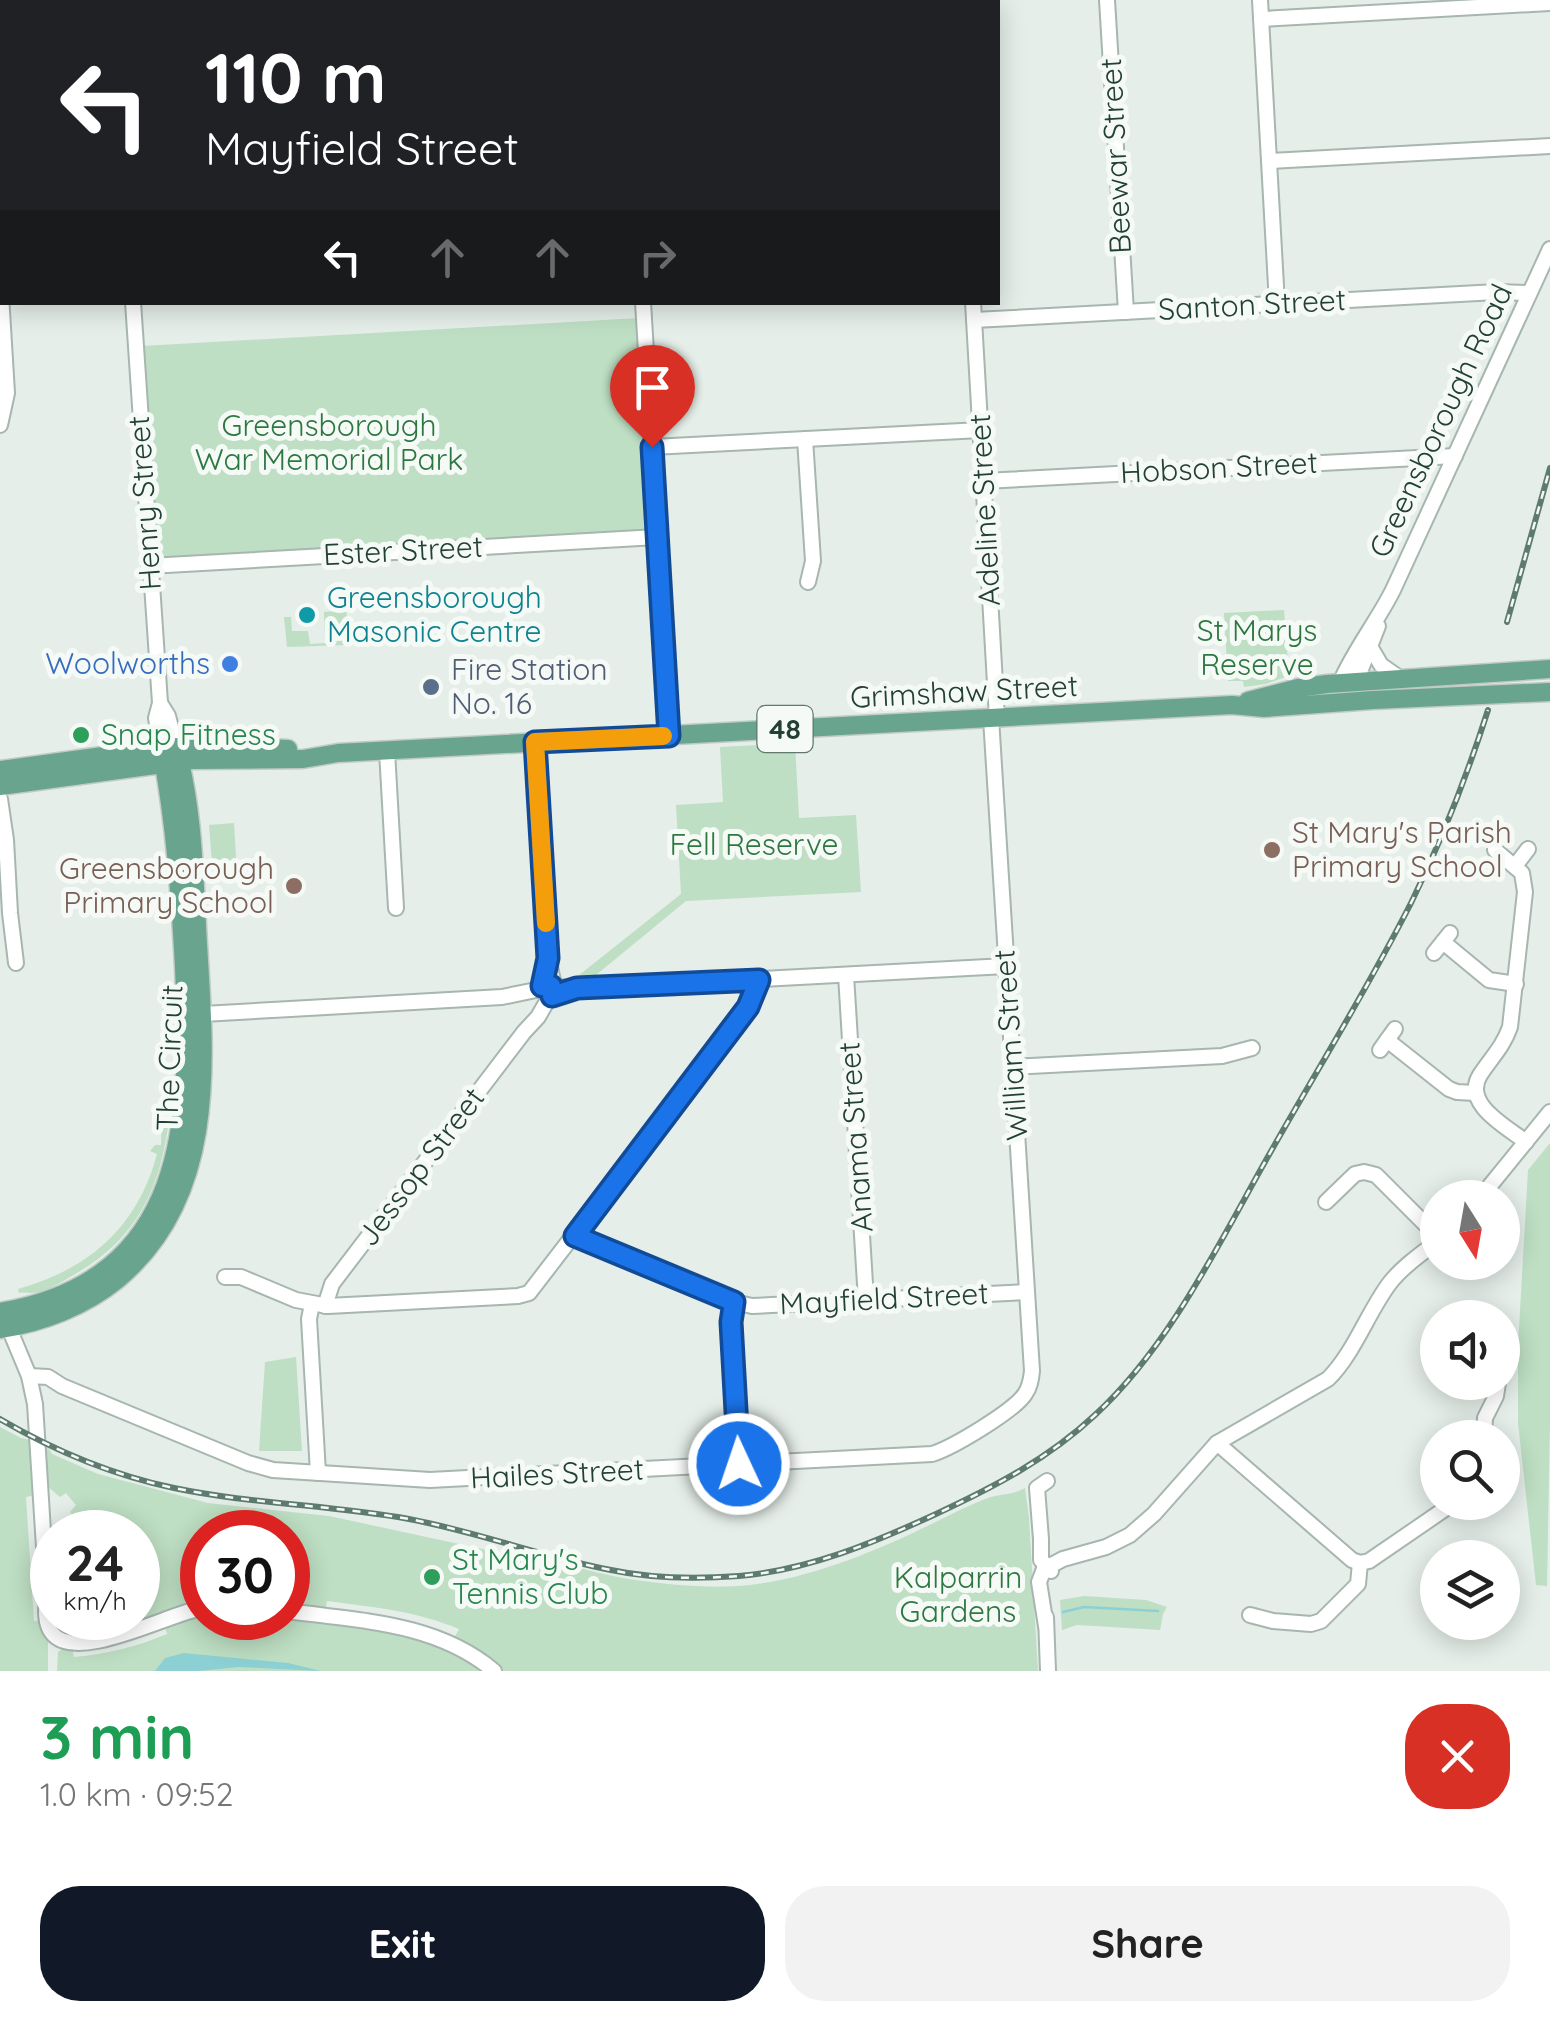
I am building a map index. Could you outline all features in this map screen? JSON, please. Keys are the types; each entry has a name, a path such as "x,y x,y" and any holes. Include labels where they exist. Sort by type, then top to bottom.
{"main road":[{"name":"Grimshaw Street","path":"1232,705 1298,688 1550,668"},
{"name":"Greensborough Road","path":"1341,702 1348,683"},
{"name":"Grimshaw Street","path":"0,786 170,755 303,760 387,750 1550,692"},
{"name":"Grimshaw Street","path":"0,770 170,755 297,749 338,754"},
{"name":"The Circuit","path":"170,755 187,796 192,1015"},
{"name":"The Circuit","path":"4,1320 54,1315 98,1293 142,1257 177,1203 192,1156 203,1067 192,1015 170,755"},
{"path":"187,796 206,773 242,760"}],"street":[{"name":"Beewar Street","path":"1107,0 1126,312"},
{"path":"1260,0 1276,304"},
{"path":"1261,19 1550,3"},
{"path":"1270,161 1550,146"},
{"name":"Greensborough Road","path":"1348,683 1371,648 1380,616 1550,248"},
{"name":"Santon Street","path":"974,320 1530,293"},
{"path":"0,425 7,390 2,305"},
{"name":"Henry Street","path":"133,305 160,703 156,718 170,755"},
{"path":"643,305 669,736"},
{"name":"Adeline Street","path":"973,305 994,718"},
{"path":"652,447 981,430"},
{"path":"806,439 813,561 808,582"},
{"name":"Hobson Street","path":"984,482 1455,456"},
{"name":"Ester Street","path":"150,566 657,537"},
{"name":"Greensborough Road","path":"1348,683 1361,643 1380,616"},
{"path":"1371,648 1381,665 1402,679"},
{"name":"William Street","path":"994,718 1032,1371"},
{"name":"Jessop Street","path":"318,1473 309,1319 538,1017 548,958 535,742"},
{"path":"387,750 396,908"},
{"path":"0,799 16,962"},
{"path":"1516,866 1528,848"},
{"path":"1495,850 1516,866 1526,884 1512,1017 1497,1055 1477,1079 1475,1093 1482,1107 1526,1142"},
{"path":"1442,943 1488,980 1516,984"},
{"path":"192,1015 577,988 1006,966"},
{"name":"Anama Street","path":"846,975 866,1300"},
{"path":"226,1277 241,1277 318,1305 523,1296 533,1290 748,1007 759,980"},
{"path":"1387,1040 1449,1089 1475,1093"},
{"path":"1012,1067 1222,1056 1252,1048"},
{"path":"1495,1180 1550,1112"},
{"path":"1327,1203 1356,1174 1371,1173 1420,1220"},
{"name":"Mayfield Street","path":"575,1236 734,1302 765,1306 1027,1292"},
{"path":"1050,1568 1119,1541 1145,1523 1217,1443 1328,1379 1388,1286 1420,1255"},
{"path":"734,1302 731,1322 739,1464"},
{"path":"4,1320 31,1384 47,1594 59,1635 102,1639 180,1613"},
{"name":"Hailes Street","path":"31,1384 48,1378 257,1467 430,1480 938,1453 1018,1403 1028,1391 1032,1371"},
{"path":"1217,1443 1352,1560 1368,1561 1428,1520"},
{"path":"1038,1488 1040,1560 1050,1568"},
{"path":"1250,1614 1272,1621 1321,1621 1358,1584 1360,1562"},
{"path":"1048,1671 1050,1568"},
{"path":"310,1614 434,1635 470,1653 494,1671"}],"green space":[{"name":"Greensborough War Memorial Park","path":"639,318 650,526 646,531 160,559 155,555 142,346"},
{"path":"339,605 346,605 348,645 287,647 284,617 291,617 292,631 308,631 310,644 325,643 324,612 339,611"},
{"name":"St Marys Reserve","path":"1284,610 1289,676 1244,687 1243,681 1228,681 1224,613"},
{"name":"Fell Reserve","path":"795,743 799,818 856,815 861,892 686,901 596,975 578,976 681,894 676,805 723,802 720,747"},
{"path":"234,823 237,874 213,875 209,825"},
{"path":"163,1092 171,1097 164,1151 157,1176 135,1221 119,1241 71,1277 43,1291 19,1293 18,1289 67,1270 89,1256 124,1223 149,1180 157,1154 150,1151 161,1145"},
{"path":"1550,1143 1547,1586 1536,1585 1518,1420 1528,1170"},
{"path":"296,1357 302,1451 259,1451 265,1362"},
{"path":"0,1427 30,1440 35,1495 26,1497 30,1640 48,1640 48,1671 0,1671"},
{"name":"Kalparrin Gardens","path":"42,1446 98,1474 208,1503 273,1510 180,1510 180,1610 160,1617 160,1510 72,1510 76,1505 66,1493 60,1497 46,1485"},
{"name":"Kalparrin Gardens","path":"1025,1488 1038,1671 500,1671 454,1638 459,1629 427,1618 327,1601 325,1612 310,1610 310,1514 622,1578 707,1586 750,1585 832,1566 982,1500"},
{"path":"1084,1596 1146,1600 1167,1607 1160,1630 1077,1625 1062,1630 1060,1600"},
{"path":"180,1619 180,1640 310,1640 310,1621 423,1637 486,1671 57,1671 58,1652 65,1647 72,1647 74,1657 160,1640 167,1634 164,1624"}],"water":[{"path":"184,1653 288,1663 321,1671 239,1667 155,1671 165,1658"}],"waterway":[{"path":"1063,1612 1084,1607 1158,1611"}],"railway":[{"path":"1507,622 1550,468"},
{"path":"0,1419 84,1461 151,1483 232,1498 409,1519 586,1565 659,1577 739,1576 790,1568 864,1545 958,1504 1020,1471 1077,1431 1122,1388 1170,1325 1411,903 1453,808 1488,710"}],"slow traffic":[{"path":"546,923 535,742 663,736"}],"place":[{"name":"Greensborough Masonic Centre","path":"307,615"},
{"name":"Woolworths","path":"230,664"},
{"name":"Fire Station No. 16","path":"431,687"},
{"name":"Snap Fitness","path":"81,735"},
{"name":"St Mary's Parish Primary School","path":"1272,850"},
{"name":"Greensborough Primary School","path":"294,886"},
{"name":"St Mary's Tennis Club","path":"432,1577"}],"route":[{"path":"652,447 669,736 535,742 548,958 542,986 551,986 552,996 577,988 759,980 748,1007 575,1236 734,1302 731,1322 739,1464"}]}
